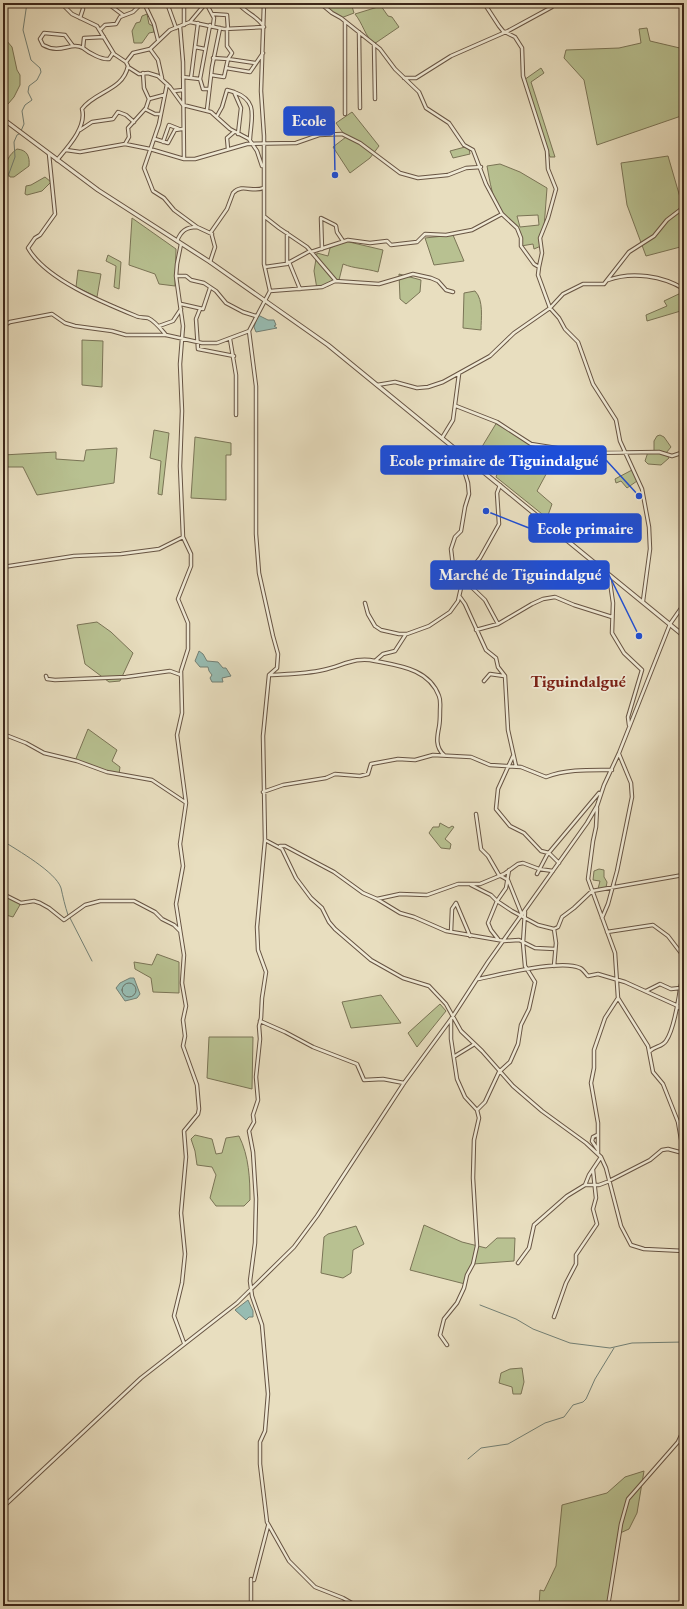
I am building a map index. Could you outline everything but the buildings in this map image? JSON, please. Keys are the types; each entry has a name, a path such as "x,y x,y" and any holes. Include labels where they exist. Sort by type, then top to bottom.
{"street":[{"path":"62,3 72,14 97,26 113,53 126,62 128,67 139,74 148,73 162,79 174,91 183,105 207,110 217,116 236,133 250,140 258,151 263,171"},
{"path":"80,18 83,9 82,3"},
{"path":"107,3 123,15"},
{"path":"100,30 105,25 116,25 123,15 132,12 143,3 154,24 158,40"},
{"path":"167,3 176,28"},
{"path":"184,3 184,25"},
{"path":"126,62 133,53 150,49 170,30 190,22 206,3 212,14 214,26"},
{"path":"238,3 243,9 262,23 264,27"},
{"path":"254,1580 268,1525 260,1464 260,1442 265,1431 268,1394 262,1325 251,1290 250,1272 255,1243 256,1199 253,1152 249,1131 254,1122 253,1115 258,1100 256,1076 260,1021 266,972 258,950 257,928 265,840 263,736 269,675 277,668 278,654 259,573 256,534 256,386 249,330 270,291 265,267 261,91 264,3"},
{"path":"320,3 374,44 403,78 419,92 426,108 449,123 464,145 473,150 481,167 486,184 502,214 517,228 522,246 534,264 539,267"},
{"path":"484,3 499,26 515,37 522,48 524,80 544,140 547,151 548,169 556,189 548,218 540,238 542,253 538,275 550,308 559,318 565,329 578,342 593,384 616,420 620,441 642,489 649,527 649,561 644,583 643,601"},
{"path":"403,78 416,78 451,56 506,32 552,7 554,3"},
{"path":"211,75 224,77 228,59 232,53 228,46 227,14 212,14"},
{"path":"345,21 345,114"},
{"path":"190,22 228,29 264,27"},
{"path":"191,78 198,23"},
{"path":"208,89 203,89 200,79 210,25"},
{"path":"180,26 183,77 181,129 184,159"},
{"path":"207,110 208,89 220,28"},
{"path":"359,32 360,108"},
{"path":"73,46 65,35 59,33 44,33 40,38 43,45 51,48 62,49 73,46 83,48 106,60 109,59 113,53"},
{"path":"83,48 84,38 104,37"},
{"path":"374,44 375,99"},
{"path":"195,47 205,49"},
{"path":"150,49 158,60 162,79"},
{"path":"226,68 249,72 263,52"},
{"path":"213,58 255,63"},
{"path":"57,160 78,132 84,116 82,109 86,104 115,86 126,75 128,67"},
{"path":"125,144 129,137 128,128 145,109 149,98 144,88 143,73"},
{"path":"183,77 200,79"},
{"path":"167,84 154,139 144,166 151,188 164,198 174,210 197,227 212,234"},
{"path":"684,86 682,99 684,112"},
{"path":"174,91 183,90"},
{"path":"217,116 227,90 234,92 248,100 252,107 250,140"},
{"path":"228,149 227,138 236,133 241,108 234,92"},
{"path":"149,98 165,95"},
{"path":"145,109 155,114 161,114"},
{"path":"78,132 92,122 114,118 118,112 126,115 134,122"},
{"path":"3,120 98,190 210,262 328,345 670,624 682,635 684,653"},
{"path":"163,142 169,125 181,129"},
{"path":"154,139 168,143 175,130 181,129"},
{"path":"66,150 80,152 125,144 150,149 184,159 202,158 228,149 253,144 296,143 319,135 342,134 360,143 400,173 422,179 448,175 466,168 481,167"},
{"path":"49,154 55,214 40,235 35,238 28,248 30,252 51,273 80,291 136,316 150,319 166,335"},
{"path":"210,262 215,247 211,231 227,209 236,190 244,188 259,190 264,187"},
{"path":"377,385 395,382 412,388 422,388 435,385 459,374 490,356 520,329 550,308 563,294 583,284 604,284 629,252 654,236 664,224 684,207"},
{"path":"265,267 288,263 311,251 322,249 343,241 352,240 370,243 387,241 391,245 419,242 424,234 446,235 472,230 502,214"},
{"path":"265,216 274,225 302,243 311,251 336,282"},
{"path":"322,249 321,218 336,225 337,232 343,241"},
{"path":"265,226 274,225"},
{"path":"177,241 185,229 197,227"},
{"path":"287,233 288,263 300,289"},
{"path":"181,244 176,276 178,294 182,309 183,326 180,466 183,537 190,554 191,566 178,599 188,626 188,649 181,675 182,713 177,735 186,803 180,844 183,866 176,904 184,955 182,983 186,1006 183,1020 185,1036 183,1046 197,1085 199,1109 198,1114 184,1131 186,1157 181,1214 185,1254 182,1283 174,1316 184,1343"},
{"path":"270,291 322,288 336,282 373,282 379,284 416,274 438,281 446,290 453,292"},
{"path":"176,276 188,276 191,280 204,283 225,302 243,312 256,316"},
{"path":"608,280 623,277 649,276 684,289"},
{"path":"210,288 204,308 200,309 196,319 200,350 234,356"},
{"path":"181,304 200,309"},
{"path":"158,326 173,321 182,309"},
{"path":"3,326 10,322 52,314 72,325 122,334 166,335 198,343 213,344 230,339 249,330"},
{"path":"230,339 234,356 236,376 236,415"},
{"path":"442,438 452,425 456,406 459,374"},
{"path":"456,406 497,422 531,444 588,453 611,452 625,454 659,452 672,456 684,452"},
{"path":"462,454 463,467 468,483 469,494 461,531 455,537 451,549 453,566 463,579 485,600 498,624"},
{"path":"365,603 368,614 376,626 383,630 407,634 429,626 446,615 456,606 460,597 463,579 480,558 500,524 497,493 500,485"},
{"path":"3,567 74,556 121,554 159,549 183,537"},
{"path":"609,574 614,603 612,632 620,649 642,670 628,718 629,726"},
{"path":"460,597 464,601 486,650 496,658 498,667 505,676 508,730 516,766"},
{"path":"476,630 498,624 532,604 543,599 555,597 574,605 612,617"},
{"path":"585,1185 595,1185 609,1180 650,1160 658,1152 664,1150 684,1154 678,1122 662,1084 653,1072 650,1051 618,998 615,980 616,959 588,880 592,841 596,827 597,806 602,789 612,770 670,624 684,604"},
{"path":"375,660 383,654 395,651 407,634"},
{"path":"269,675 323,670 354,660 366,659 411,669 423,675 432,682 440,701 440,719 437,739 438,749 444,755"},
{"path":"46,676 47,679 55,680 126,677 170,672 181,675"},
{"path":"484,680 490,674 505,676"},
{"path":"3,734 26,743 44,753 77,761 107,772 152,780 186,803"},
{"path":"602,918 613,887 633,793 631,783 619,753"},
{"path":"263,792 283,785 326,778 334,774 367,776 370,772 371,764 398,759 415,760 428,756 444,755 471,757 491,766 516,766 546,777 554,774 580,770 612,770"},
{"path":"513,756 498,789 497,810 510,826 524,833 541,851 549,853 559,863"},
{"path":"537,874 549,853 602,789"},
{"path":"477,1110 485,1102 499,1072 510,1062 518,1044 523,1020 529,1009 535,982 526,968 523,944 524,917 526,911 587,823 597,806"},
{"path":"476,814 481,849 488,856 499,875 508,880 524,917"},
{"path":"265,840 279,846 285,846 334,872 363,893 377,899 400,913 451,932 504,941 519,940 523,944 535,948 555,949"},
{"path":"279,846 287,857 296,878 307,894 322,908 329,922 335,929 371,960 403,978 429,986 446,1004 461,1031 473,1045 486,1056 499,1072 526,1097 566,1127 601,1157 609,1180 621,1226 631,1245 644,1250 684,1251"},
{"path":"377,899 400,894 427,895 458,884 480,884 518,864 523,863 539,869 553,871"},
{"path":"499,939 488,927 490,916 496,902 506,888 509,870"},
{"path":"554,929 558,927 562,917 592,891 683,875"},
{"path":"470,885 492,895 496,902 538,925 554,929"},
{"path":"3,894 21,903 34,901 40,903 64,920 85,905 100,901 134,901 155,912 162,919 174,925 180,931"},
{"path":"451,932 452,909 456,903 470,936"},
{"path":"3,1507 92,1422 184,1343 223,1314 251,1290 300,1240 404,1083 452,1017 504,941 524,917"},
{"path":"607,932 653,925 668,936 684,957"},
{"path":"554,929 554,966"},
{"path":"478,979 526,968 571,966 580,968 588,976 598,974 646,991 678,1006 684,1012"},
{"path":"650,1051 666,1042 678,1006 684,978"},
{"path":"646,991 660,984 671,989 681,988"},
{"path":"598,1154 598,1124 591,1083 594,1068 594,1050 605,1018 618,998"},
{"path":"447,1345 440,1335 443,1323 464,1288 467,1276 473,1264 477,1246 473,1178 474,1140 479,1118 477,1110 465,1097 456,1079 455,1056 452,1039 452,1017"},
{"path":"260,1021 274,1026 313,1047 357,1064 364,1080 383,1079 404,1083"},
{"path":"455,1056 473,1045"},
{"path":"597,1135 593,1137 592,1141 598,1150"},
{"path":"518,1263 530,1248 534,1225 567,1196 585,1185 601,1157"},
{"path":"554,1317 566,1282 576,1264 576,1255 597,1224 593,1209 596,1198 593,1170"},
{"path":"608,1606 620,1524 628,1499 678,1442 684,1429"},
{"path":"268,1525 289,1561 315,1587 343,1598 357,1606"},
{"path":"251,1579 251,1606"}],"green space":[{"path":"320,3 351,3 354,13 341,18"},
{"path":"381,6 399,27 374,44 368,37 355,14"},
{"path":"147,14 149,24 153,26 154,32 149,33 142,43 134,43 132,31 136,23 140,22 142,16"},
{"path":"647,28 650,41 684,49 682,99 684,115 597,145 584,80 564,58 566,50 619,48 641,43 639,29"},
{"path":"3,40 6,40 12,47 17,70 20,75 20,85 14,97 8,104 3,105"},
{"path":"541,68 544,73 531,82 555,157 550,157 524,80"},
{"path":"352,112 379,146 370,158 350,173 333,147 346,137 336,123"},
{"path":"465,147 469,149 470,154 453,158 450,151"},
{"path":"17,149 27,154 29,166 14,177 10,177 7,169 7,162"},
{"path":"668,156 684,211 684,246 646,256 627,205 621,163"},
{"path":"500,164 520,172 547,188 544,228 540,238 541,246 534,249 533,244 521,246 521,240 517,231 505,218 496,202 487,166","holes":["538,215 539,225 520,227 517,216"]},
{"path":"45,177 51,182 42,191 27,195 25,194 26,186 31,185"},
{"path":"132,218 176,249 175,286 159,284 155,274 129,265"},
{"path":"453,235 464,261 434,265 425,238"},
{"path":"345,241 383,250 378,272 343,264 339,280 328,286 317,289 314,271 317,253 328,256 330,248"},
{"path":"108,255 121,262 119,289 114,287 116,266 106,261"},
{"path":"78,270 101,274 97,297 76,287"},
{"path":"399,274 421,280 420,292 406,304 400,299"},
{"path":"475,291 481,304 481,330 463,328 464,293"},
{"path":"683,292 684,310 647,321 646,315 667,306 664,301"},
{"path":"82,340 103,341 102,387 82,385"},
{"path":"497,422 531,444 547,446 558,452 537,491 552,504 547,518 496,477 500,466 480,450"},
{"path":"154,430 169,433 162,495 158,494 161,461 150,458"},
{"path":"660,435 664,437 671,447 666,453 669,458 661,465 648,464 645,461 648,452 654,452 654,441 657,436"},
{"path":"195,437 231,443 231,455 226,455 226,500 191,498"},
{"path":"117,448 114,483 37,495 23,467 7,467 7,471 3,471 3,455 56,452 56,459 84,461 86,450"},
{"path":"632,470 637,481 627,488 621,481 616,483 615,479"},
{"path":"97,622 111,632 133,653 120,681 109,682 85,664 77,625"},
{"path":"88,729 117,750 112,761 120,767 119,774 107,772 75,761"},
{"path":"440,823 449,828 452,826 454,827 445,839 451,844 450,849 441,848 429,833 433,827 439,827"},
{"path":"599,869 604,870 604,877 607,882 606,888 598,889 600,881 593,880 594,871"},
{"path":"3,894 21,903 13,917 6,915 3,923"},
{"path":"157,954 179,962 179,993 153,992 151,978 135,969 134,962 152,965"},
{"path":"381,995 401,1023 351,1028 342,1002"},
{"path":"440,1004 446,1011 417,1047 408,1033"},
{"path":"209,1037 253,1037 252,1089 207,1078"},
{"path":"195,1135 212,1139 216,1154 222,1153 226,1138 239,1136 245,1151 249,1176 250,1200 244,1206 216,1206 210,1198 216,1175 212,1167 197,1165 191,1139"},
{"path":"424,1225 462,1242 486,1248 497,1238 515,1238 514,1261 473,1264 468,1272 465,1284 410,1270"},
{"path":"356,1226 364,1244 353,1250 351,1273 343,1278 321,1273 324,1237 328,1234"},
{"path":"522,1368 524,1382 521,1394 513,1394 512,1387 499,1383 501,1373 510,1369"},
{"path":"644,1471 637,1513 629,1529 618,1534 610,1595 605,1606 539,1606 540,1590 544,1591 556,1566 562,1505 607,1493 625,1477"}],"water":[{"path":"258,315 268,320 274,320 276,325 274,326 277,328 256,332 254,327"},
{"path":"199,651 203,654 207,661 218,662 223,668 226,668 231,676 222,678 223,682 212,682 210,678 212,675 208,667 200,667 195,661"},
{"path":"130,978 134,978 140,994 137,998 125,1001 116,988 120,983"},
{"path":"248,1300 253,1311 253,1317 249,1317 246,1320 235,1310"}],"waterway":[{"path":"21,131 24,124 22,111 25,105 32,100 28,92 29,86 37,80 41,72 40,68 31,60 23,30 27,3"},
{"path":"3,190 15,157 14,142 17,135 21,133"},
{"path":"3,841 52,875 61,888 68,915"},
{"path":"70,918 92,961"},
{"path":"480,1305 516,1319 533,1329 570,1343 610,1348 632,1343 684,1342"},
{"path":"468,1459 481,1448 508,1444 545,1423 564,1417 573,1405 583,1402 586,1399 595,1379 614,1348"}],"place":[{"name":"Ecole","path":"335,175"},
{"name":"Ecole primaire de Tiguindalgué","path":"639,496"},
{"name":"Ecole primaire","path":"486,511"},
{"name":"Marché de Tiguindalgué","path":"639,636"}],"district":[{"name":"Tiguindalgué","path":"578,681"}]}
